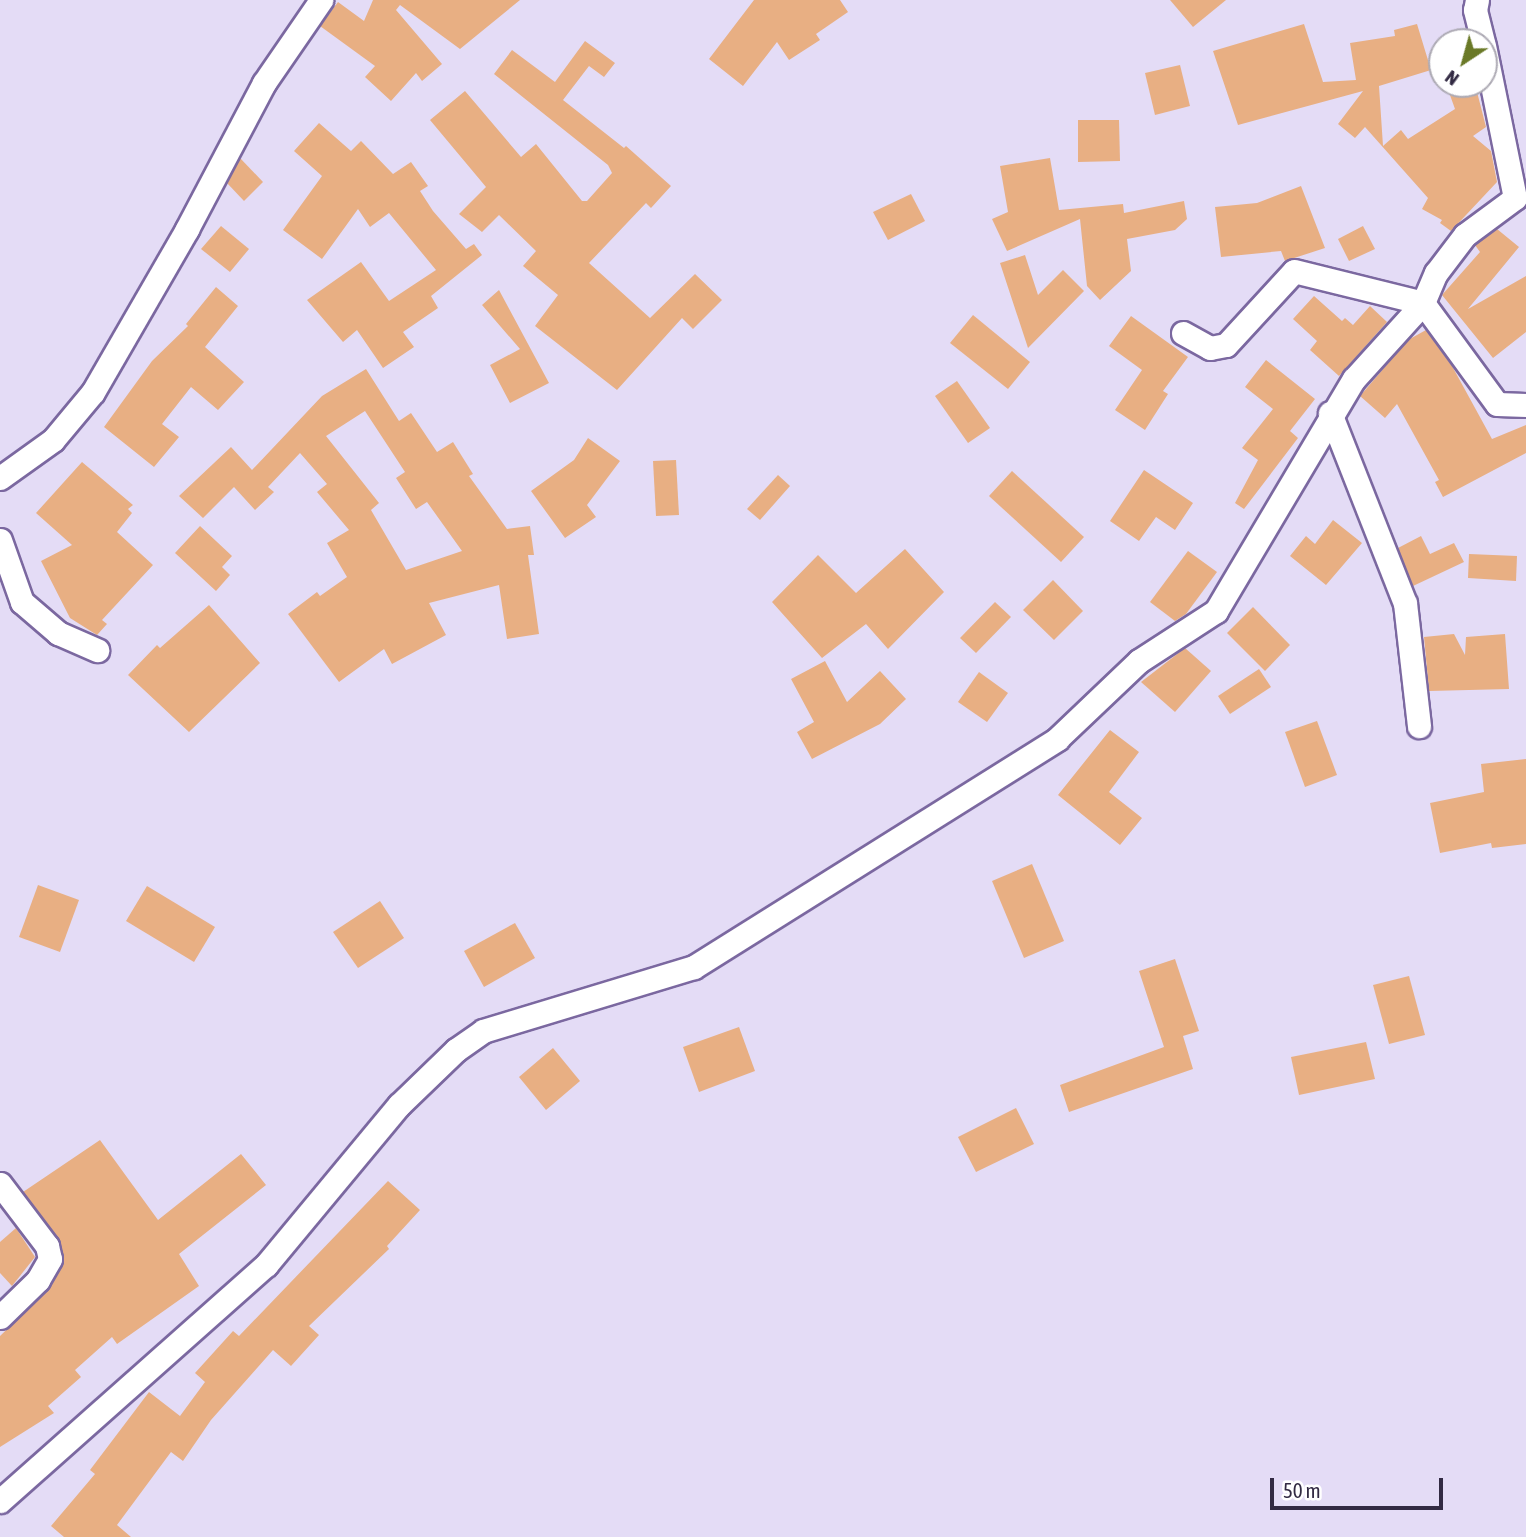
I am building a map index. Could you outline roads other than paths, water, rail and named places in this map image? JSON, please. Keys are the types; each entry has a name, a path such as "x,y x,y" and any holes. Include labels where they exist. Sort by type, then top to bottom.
{"street":[{"path":"0,478 53,440 93,392 187,229 264,83 321,0"},
{"path":"1477,0 1475,10 1480,28"},
{"path":"1,1497 266,1265 399,1105 456,1049 483,1031 694,967 1057,739 1139,661 1216,611 1330,413 1423,303 1436,273 1465,235 1515,198 1495,98"},
{"path":"1183,333 1210,348 1226,345 1294,271 1423,303 1497,404 1526,405"},
{"path":"1330,413 1405,603 1419,726"},
{"path":"0,540 22,602 35,616 58,633 97,650"},
{"path":"0,1184 47,1246 50,1259 38,1280 0,1317"}]}
